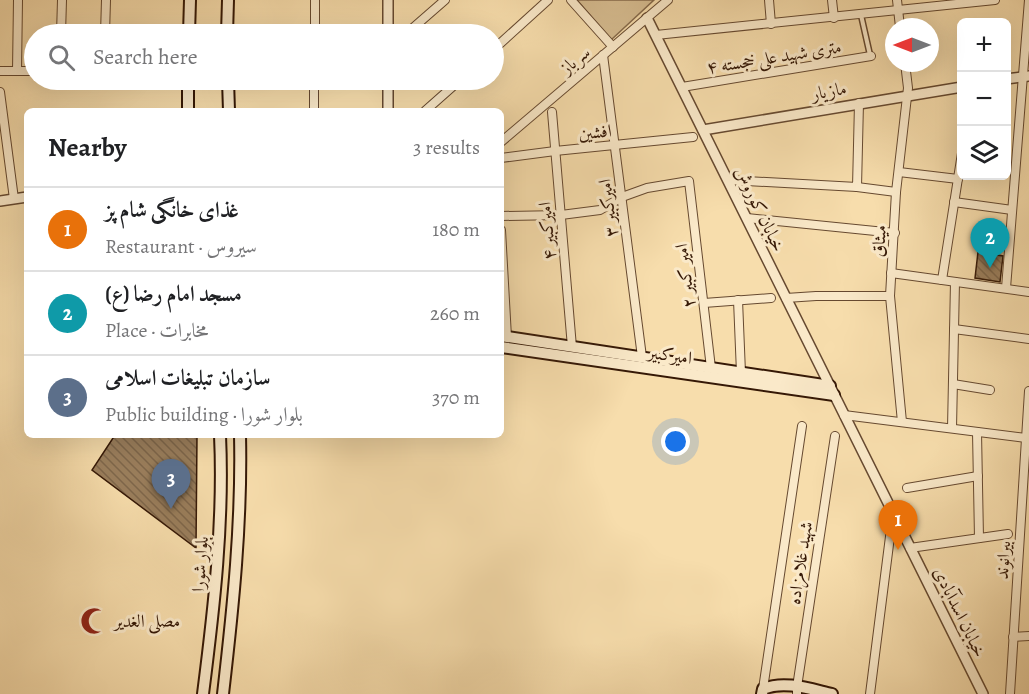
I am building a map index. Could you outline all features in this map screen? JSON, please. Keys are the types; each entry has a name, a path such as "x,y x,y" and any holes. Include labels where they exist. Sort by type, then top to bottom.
{"main road":[{"path":"189,24 190,0"},
{"path":"227,24 228,0"},
{"path":"188,90 188,108"},
{"path":"228,90 229,108"},
{"name":"امیرکبیر","path":"504,336 642,357 666,366 711,368 832,391"},
{"name":"امیرکبیر","path":"504,347 666,366 832,391"},
{"name":"بلوار شورا","path":"203,694 219,545 220,438"},
{"name":"بلوار شورا","path":"223,694 238,548 240,438"},
{"path":"762,692 771,686 782,685 797,690 832,694"}],"street":[{"path":"17,71 18,0"},
{"path":"61,24 62,0"},
{"path":"105,24 106,0"},
{"path":"315,0 315,24"},
{"path":"388,0 388,24"},
{"path":"417,24 445,0"},
{"path":"504,40 548,0"},
{"path":"571,0 613,47"},
{"name":"سرباز","path":"504,139 668,0"},
{"path":"769,0 771,24"},
{"path":"832,0 834,18"},
{"path":"897,0 899,18"},
{"path":"656,35 995,0"},
{"path":"1006,288 1026,76 1029,0"},
{"name":"خیابان کوروش","path":"647,18 844,415"},
{"name":"امیرکبیر ۳","path":"603,55 642,357"},
{"name":"۴ متری شهید علی خجسته","path":"682,87 871,56"},
{"path":"0,71 24,71"},
{"name":"میثاق","path":"902,422 890,296 896,192 908,88 905,72"},
{"path":"1011,78 1026,76"},
{"name":"مازیار","path":"703,130 957,88"},
{"path":"314,90 314,108"},
{"path":"388,90 388,108"},
{"path":"428,108 449,90"},
{"path":"0,92 14,199"},
{"path":"856,187 860,103"},
{"name":"امیرکبیر ۴","path":"552,112 572,347"},
{"name":"افشین","path":"504,158 555,150 693,137"},
{"path":"899,172 957,179 942,280"},
{"path":"728,180 856,187 896,192"},
{"name":"امیر کبیر ۲","path":"622,197 647,188 689,182 711,368"},
{"path":"0,201 24,197"},
{"path":"504,216 561,215 600,210 622,197"},
{"path":"954,202 1012,210"},
{"path":"747,218 895,233"},
{"path":"891,273 1029,292"},
{"path":"952,428 955,282"},
{"path":"786,298 890,296"},
{"path":"704,303 771,298"},
{"path":"738,300 741,373"},
{"path":"954,329 1029,339"},
{"path":"953,384 990,390"},
{"name":"بیرانوند","path":"1010,694 1029,391"},
{"path":"844,415 1026,438"},
{"name":"خیابان اسدآبادی","path":"844,415 983,694"},
{"path":"762,692 802,426"},
{"path":"977,432 979,538"},
{"name":"شهید غلامزاده","path":"797,690 835,436"},
{"path":"906,488 978,476"},
{"path":"870,694 893,513"},
{"path":"910,548 1008,534"},
{"path":"1013,638 1029,636"}],"lane":[{"path":"861,15 871,56"}],"shaded area":[{"path":"577,0 654,0 611,40"}],"building":[{"path":"978,252 1003,256 1000,282 975,278"},
{"path":"113,438 197,438 196,548 92,470"}],"place":[{"name":"مسجد امام رضا (ع)","path":"990,268"},
{"name":"سازمان تبلیغات اسلامی","path":"171,509"},
{"name":"غذای خانگی شام پز","path":"898,550"},
{"name":"مصلی الغدیر","path":"94,621"}]}
